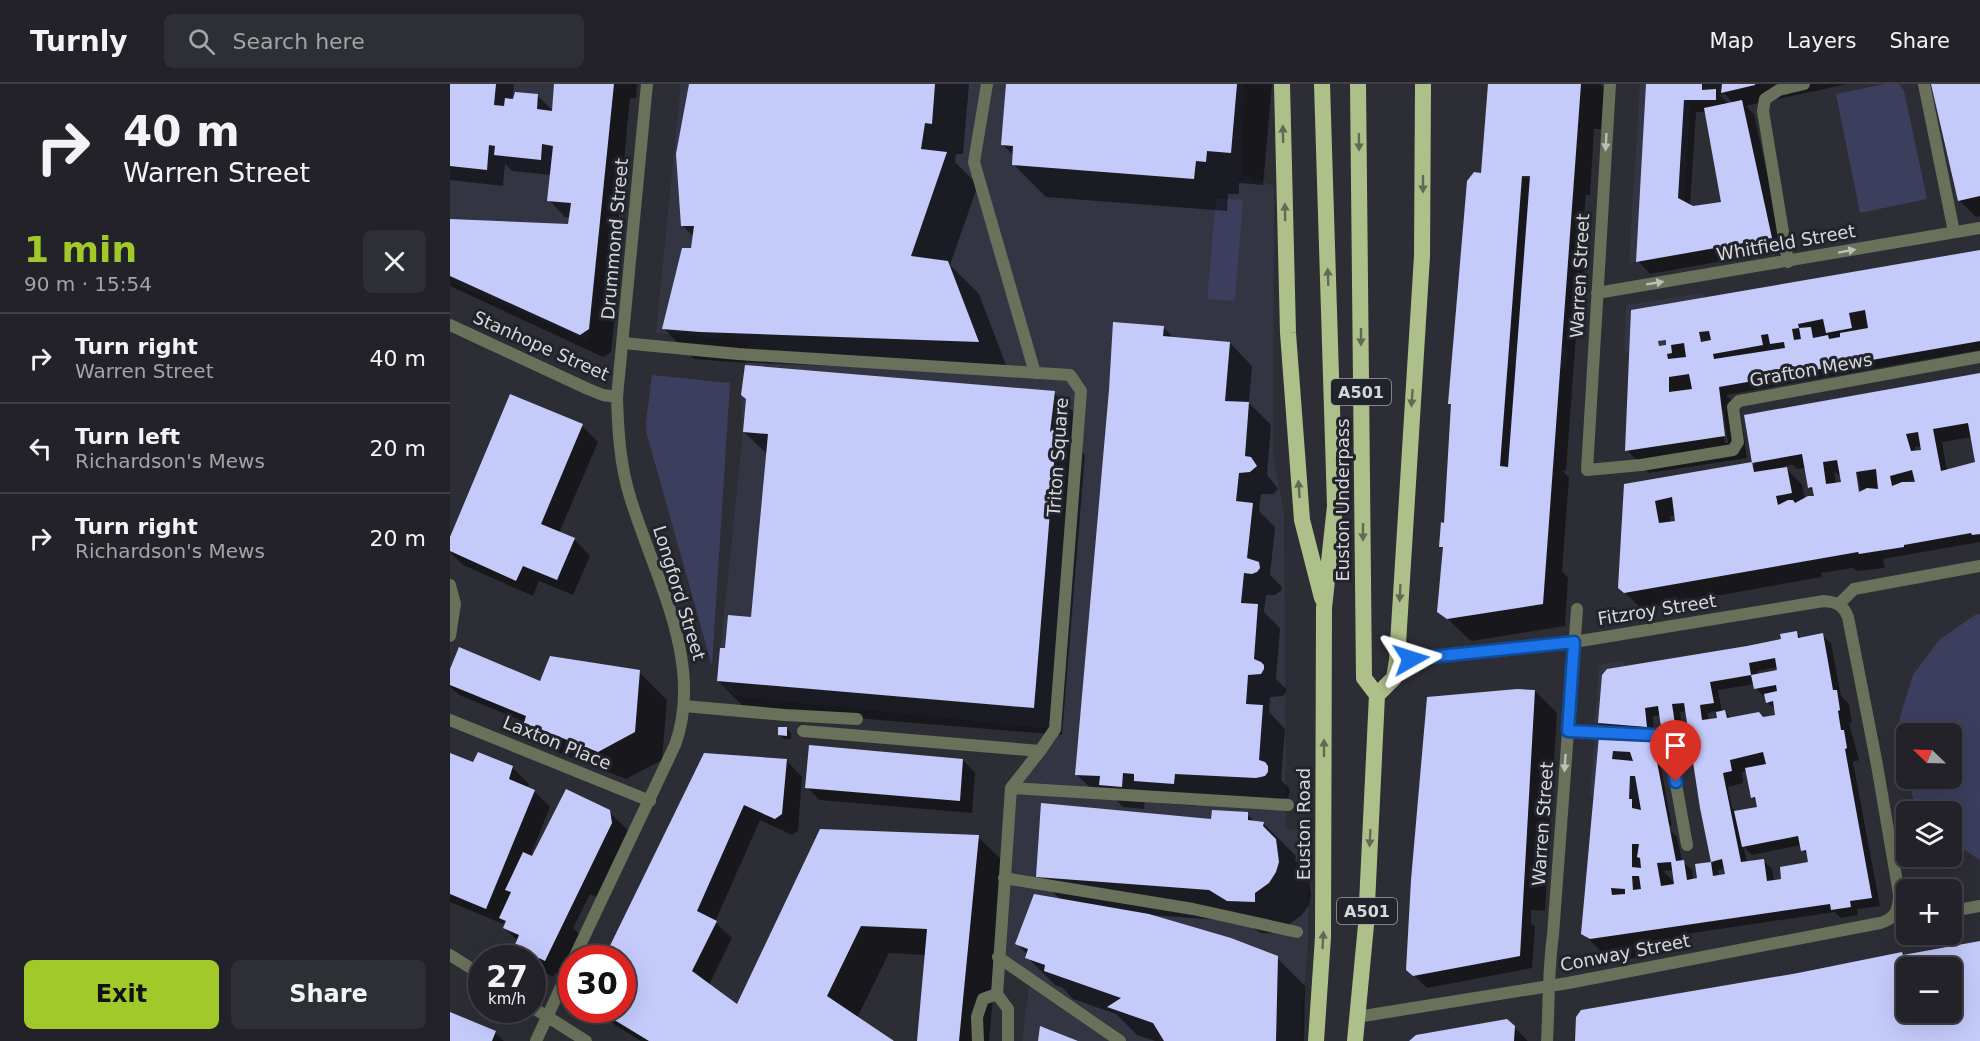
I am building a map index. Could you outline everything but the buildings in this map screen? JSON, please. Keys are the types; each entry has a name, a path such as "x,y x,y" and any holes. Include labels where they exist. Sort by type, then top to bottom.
{"highway":[{"name":"A501","path":"1282,84 1288,333 1302,520 1324,608"},
{"name":"Euston Underpass","path":"1322,84 1335,506 1324,608"},
{"name":"Euston Underpass","path":"1358,84 1364,678 1377,695"},
{"name":"A501","path":"1355,1041 1366,926 1377,695 1394,678 1397,660 1422,256 1423,84"},
{"name":"Euston Road","path":"1316,1041 1323,936 1324,608"}],"street":[{"name":"Drummond Street","path":"617,397 647,84"},
{"path":"987,84 975,162 1035,373"},
{"name":"Warren Street","path":"1587,470 1610,84"},
{"path":"1788,262 1763,111 1766,99 1772,94 1804,84"},
{"path":"1924,84 1954,232"},
{"name":"Whitfield Street","path":"1597,293 1980,228"},
{"name":"Stanhope Street","path":"450,325 595,392 617,397"},
{"name":"Triton Square","path":"623,343 738,354 1070,375 1081,391 1055,729 1040,751"},
{"name":"Grafton Mews","path":"1587,470 1641,465 1733,450 1738,442 1733,407 1739,401 1980,357"},
{"name":"Longford Street","path":"580,945 650,801 682,727 684,706 684,662 622,466 617,397"},
{"path":"1896,879 1848,617 1845,609 1839,604 1854,589 1980,566"},
{"path":"450,585 455,603 450,636"},
{"name":"Fitzroy Street","path":"1397,660 1574,642 1824,601 1839,604"},
{"name":"Warren Street","path":"1546,1041 1550,986 1549,962 1553,935 1577,609"},
{"path":"684,706 785,715 857,718"},
{"name":"Laxton Place","path":"450,720 650,801"},
{"path":"803,730 1040,751"},
{"path":"1568,731 1642,734 1668,740 1688,845"},
{"path":"1008,1041 1008,1009 997,994 1011,788 1040,751"},
{"path":"1011,788 1288,805"},
{"path":"1004,878 1192,909 1297,932"},
{"path":"1962,909 1980,906"},
{"name":"Conway Street","path":"1357,1017 1550,986 1880,923 1896,917"},
{"path":"450,955 468,966"},
{"path":"998,957 1120,1041"},
{"path":"536,1041 558,993"},
{"path":"978,1041 977,1017 983,999 997,994"},
{"path":"547,1017 586,1041"}],"shaded area":[{"path":"450,84 614,84 589,341 450,282"},
{"path":"681,84 1244,84 1242,174 1274,186 1273,455 1284,512 1286,829 1308,832 1308,943 1300,1041 1022,1041 1030,978 998,957 1011,788 1054,729 735,696 717,681 743,432 741,395 750,341 656,333"},
{"path":"1640,84 1759,84 1716,93 1716,100 1690,100 1685,202 1677,216 1687,253 1629,263"},
{"path":"1885,84 1899,84 1904,91 1927,199 1860,213 1836,94"},
{"path":"1216,198 1243,200 1235,301 1207,299"},
{"path":"1703,293 1714,359 1684,343 1624,353 1626,305"},
{"path":"1510,342 1568,346 1566,368 1508,364"},
{"path":"652,375 730,383 712,666 647,435 646,423"},
{"path":"1980,614 1980,860 1962,848 1962,801 1914,801 1910,789 1962,789 1962,723 1900,723 1913,675 1939,640 1975,615"},
{"path":"1624,661 1634,726 1595,722 1599,667 1602,664"},
{"path":"1595,736 1630,752 1639,798 1590,795"}],"route":[{"path":"1411,659 1574,642 1568,731 1653,735 1668,740 1676,782"}]}
